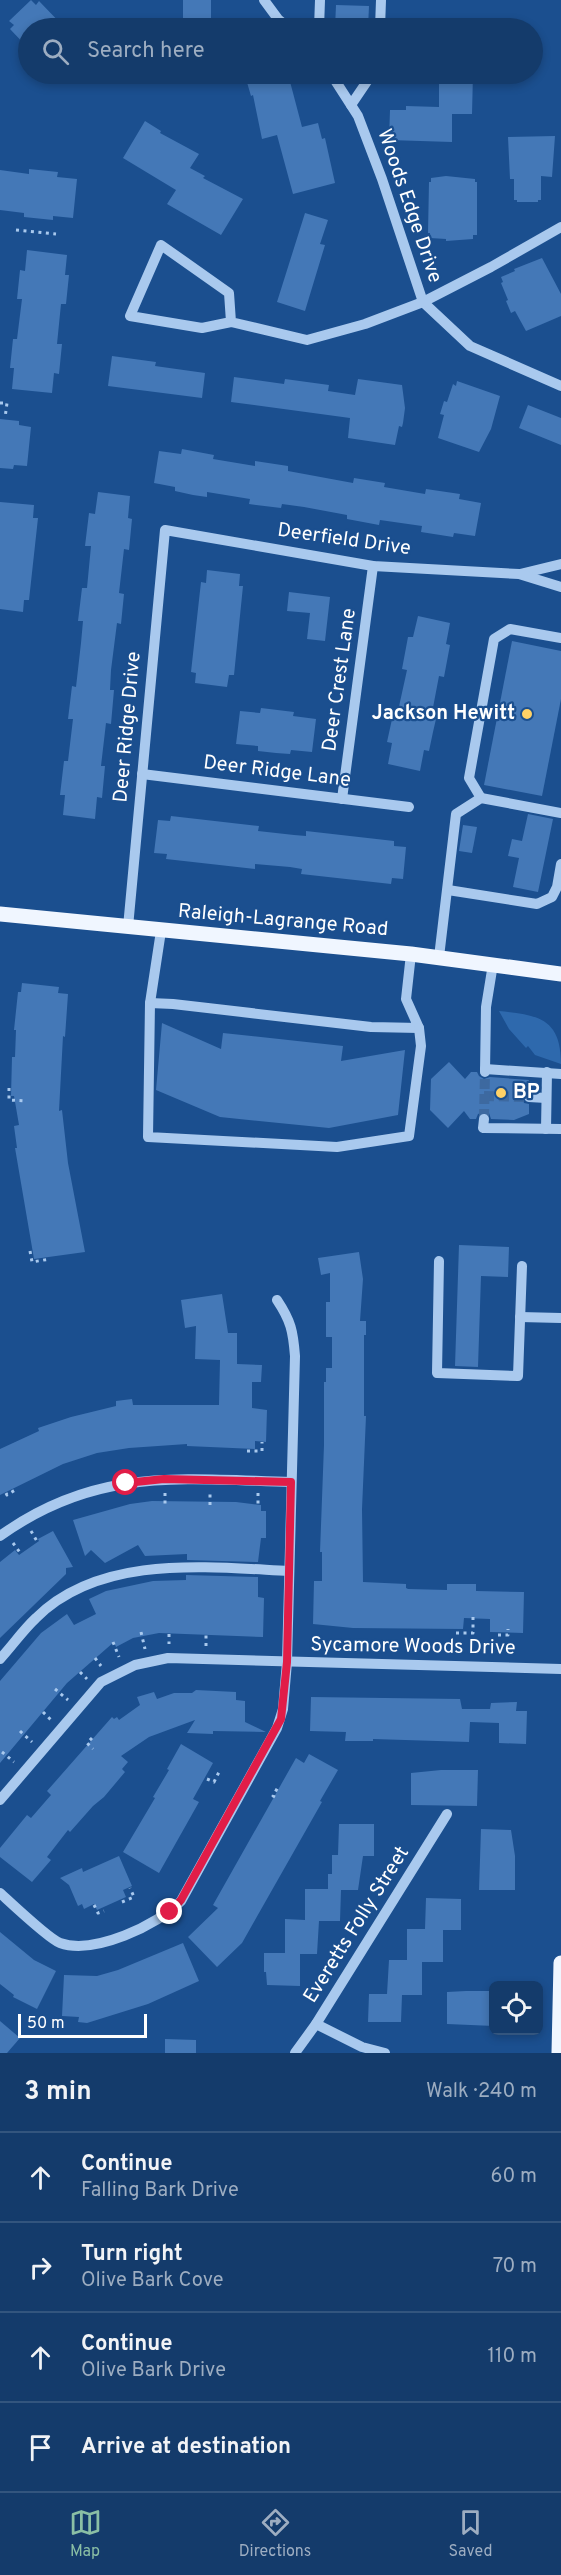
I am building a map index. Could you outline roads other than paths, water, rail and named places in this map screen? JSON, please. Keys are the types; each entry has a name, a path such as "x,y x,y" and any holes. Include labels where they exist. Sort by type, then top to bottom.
{"main road":[{"name":"Raleigh-Lagrange Road","path":"0,914 411,954 561,974"},
{"path":"559,2053 561,1963"}],"street":[{"path":"264,0 277,18"},
{"path":"319,18 320,0"},
{"path":"380,18 381,0"},
{"name":"Woods Edge Drive","path":"337,84 358,116 382,179 423,302 470,346 561,386"},
{"path":"351,105 365,84"},
{"path":"231,322 230,293 161,245 130,316 202,328 231,322 308,340 365,324 423,302 561,227"},
{"name":"Deerfield Drive","path":"165,530 373,566 519,574 561,587"},
{"name":"Deer Ridge Drive","path":"128,927 165,530"},
{"name":"Deerfield Drive","path":"519,574 561,564"},
{"name":"Deer Crest Lane","path":"342,799 373,566"},
{"path":"481,798 469,778 494,639 510,629 561,638"},
{"name":"Deer Ridge Lane","path":"142,774 409,807"},
{"path":"439,957 456,813 481,798 561,813"},
{"path":"448,890 537,904 552,897 557,887 561,864"},
{"path":"161,931 150,1003 148,1137 337,1147 409,1136 421,1046 419,1028 406,999 411,954"},
{"path":"493,964 486,1007 485,1070 561,1074"},
{"path":"150,1003 371,1027 419,1028"},
{"path":"546,1129 547,1072"},
{"path":"529,1097 546,1098"},
{"path":"484,1119 483,1128 561,1129"},
{"path":"439,1262 437,1373 518,1376 522,1266"},
{"path":"0,1893 59,1943 88,1946 115,1938 170,1912 181,1900 278,1728 283,1709 287,1662 295,1356 293,1329 277,1300"},
{"path":"520,1317 561,1318"},
{"path":"0,1536 30,1516 68,1498 126,1483 164,1479 291,1482"},
{"path":"0,1659 37,1616 72,1592 112,1577 139,1571 186,1567 289,1571"},
{"name":"Sycamore Woods Drive","path":"0,1800 101,1682 135,1665 168,1658 561,1669"},
{"name":"Everetts Folly Street","path":"295,2053 316,2024 447,1814"},
{"path":"316,2024 362,2047 386,2053"}],"tunnel":[{"path":"484,1119 485,1072"},
{"path":"484,1096 529,1097"}],"place":[{"name":"Jackson Hewitt","path":"527,714"},
{"name":"BP","path":"501,1093"}]}
